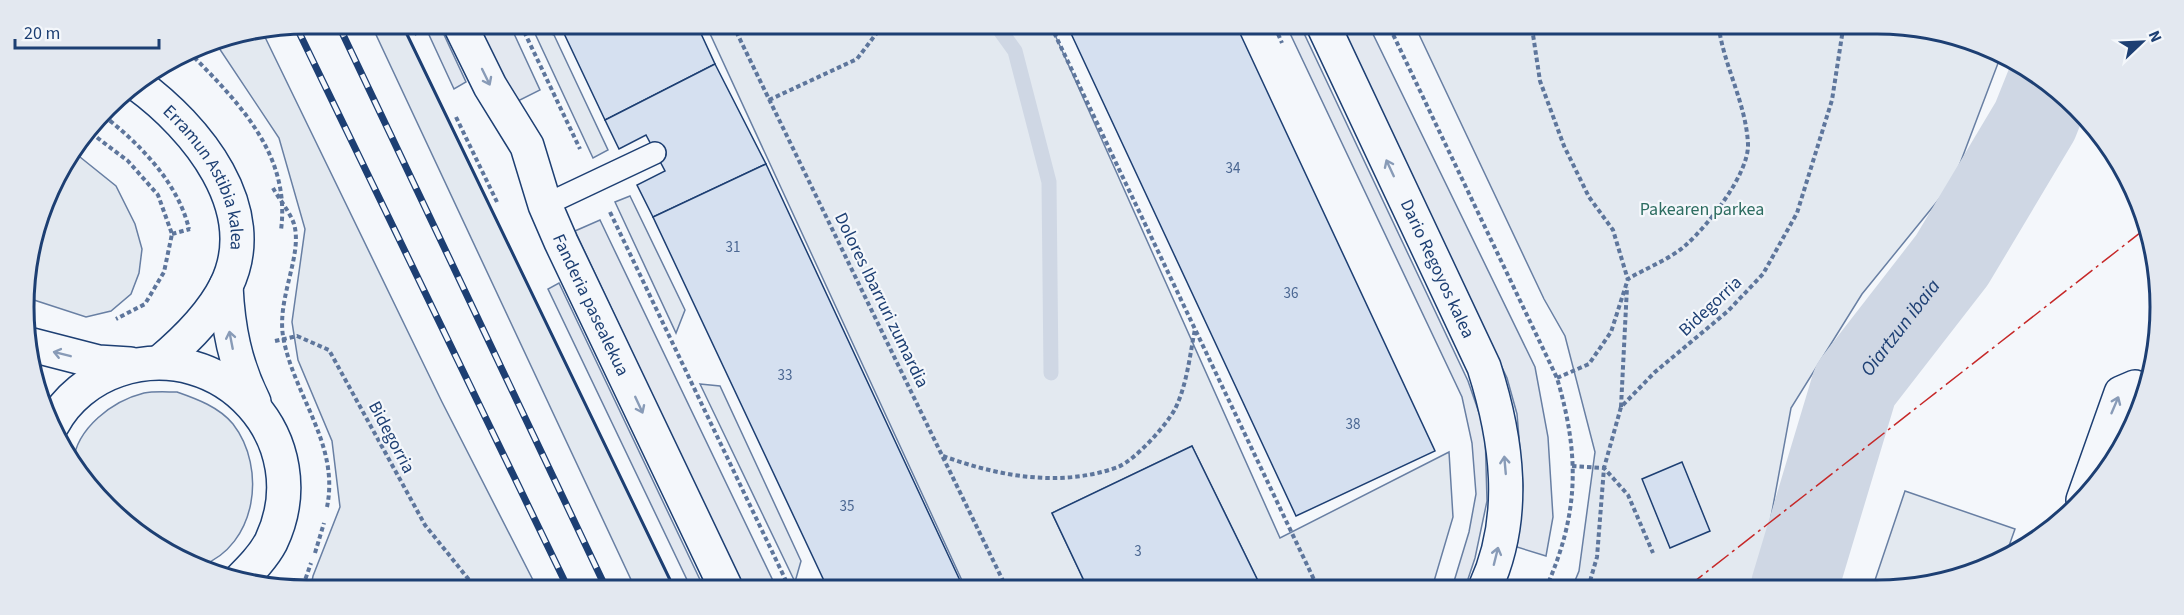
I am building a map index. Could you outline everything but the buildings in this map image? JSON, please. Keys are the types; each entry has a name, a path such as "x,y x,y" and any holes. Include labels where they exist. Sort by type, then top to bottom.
{"street":[{"name":"Fanderia pasealekua","path":"465,34 490,86 527,146 545,205 722,580"},
{"name":"Dario Regoyos kalea","path":"1327,34 1484,367 1499,415 1506,471 1504,523 1487,580"},
{"name":"Erramun Astibia kalea","path":"144,89 174,114 197,141 216,170 231,201 236,222 233,265 226,286 197,327 147,363"},
{"name":"Erramun Astibia kalea","path":"226,286 227,320 234,353 260,414"},
{"path":"38,346 98,362 189,366 216,376 241,392 260,414 273,438 282,464 283,490 280,517 270,542 251,574"},
{"path":"57,416 79,392 106,374 147,363"},
{"path":"2092,476 2121,393 2137,388"}],"lane":[{"path":"545,205 655,153"}],"path":[{"path":"525,34 786,580"},
{"name":"Dolores Ibarruri zumardia","path":"737,34 1003,580"},
{"path":"769,100 857,59 876,34"},
{"path":"1055,34 1314,580"},
{"path":"1278,34 1285,49"},
{"path":"1393,34 1557,378 1570,421 1571,516 1549,580"},
{"path":"1533,34 1540,81 1564,146 1589,197 1614,230 1628,279 1621,407"},
{"path":"1557,378 1589,364 1611,332 1628,279 1686,245 1733,191 1748,146 1739,94 1720,34"},
{"name":"Bidegorria","path":"1590,580 1597,557 1604,468 1621,407 1654,372 1728,311 1763,274 1797,213 1832,100 1842,34"},
{"path":"196,59 234,98 266,146 280,178 284,207"},
{"path":"108,120 154,163 176,194 189,229"},
{"path":"95,136 129,161 158,195 172,234 164,272 145,304 108,323"},
{"path":"269,181 294,224 295,255 280,317 292,369 328,455 326,512"},
{"path":"943,455 1007,476 1045,478 1119,466 1151,440 1175,408 1196,328"},
{"name":"Bidegorria","path":"268,341 297,336 329,350 425,525 469,580"},
{"path":"1572,466 1604,468 1628,495 1653,553"},
{"path":"305,580 320,540 324,521"}],"green space":[{"path":"376,34 407,34 670,580 631,580"},
{"path":"535,34 554,35 608,150 593,158"},
{"path":"710,34 1055,34 1280,538 1449,452 1453,517 1434,580 1258,580 1192,446 1052,513 1084,580 962,580"},
{"name":"Pakearen parkea","path":"1419,34 1876,34 1912,37 1947,44 1981,55 1998,63 1953,182 1862,294 1791,408 1759,580 1575,580 1579,571 1595,452 1565,336 1544,299"},
{"path":"265,38 442,402 533,580 312,580 340,507 332,441 298,360 292,322 305,229 279,138 220,49"},
{"path":"80,157 116,186 135,224 142,249 139,273 131,294 111,311 86,317 34,300 40,254 49,220 55,203"},
{"path":"630,196 685,310 676,333 615,202"},
{"path":"700,384 720,386 801,561 794,580"},
{"path":"156,392 177,392 207,404 233,424 244,442 253,483 251,504 245,523 234,541 220,556 209,562 171,544 127,513 102,488 76,451 89,427 109,409 132,397"},
{"path":"1905,491 2015,529 2009,546 1981,560 1930,575 1875,580"}],"shaded area":[{"path":"429,34 444,34 466,82 454,89"},
{"path":"480,34 514,34 540,90 514,103"},
{"path":"1290,34 1304,34 1468,381 1485,430 1487,501 1475,558 1468,580 1454,580 1469,532 1476,494 1472,443 1462,397"},
{"path":"1345,34 1373,34 1535,367 1548,437 1553,517 1546,556 1517,547 1523,486 1517,414 1507,378"},
{"path":"600,220 773,580 739,580 575,231"},
{"path":"559,283 700,580 687,580 548,289"}],"waterway":[{"path":"1003,34 1015,51 1049,182 1051,373"},
{"name":"Oiartzun ibaia","path":"1796,580 1855,385 1952,260 2035,121 2046,93"}],"railway":[{"path":"300,34 564,580"},
{"path":"343,34 602,580"}],"wall":[{"path":"407,34 670,580"}],"power":[{"path":"1696,580 2139,234"}]}
